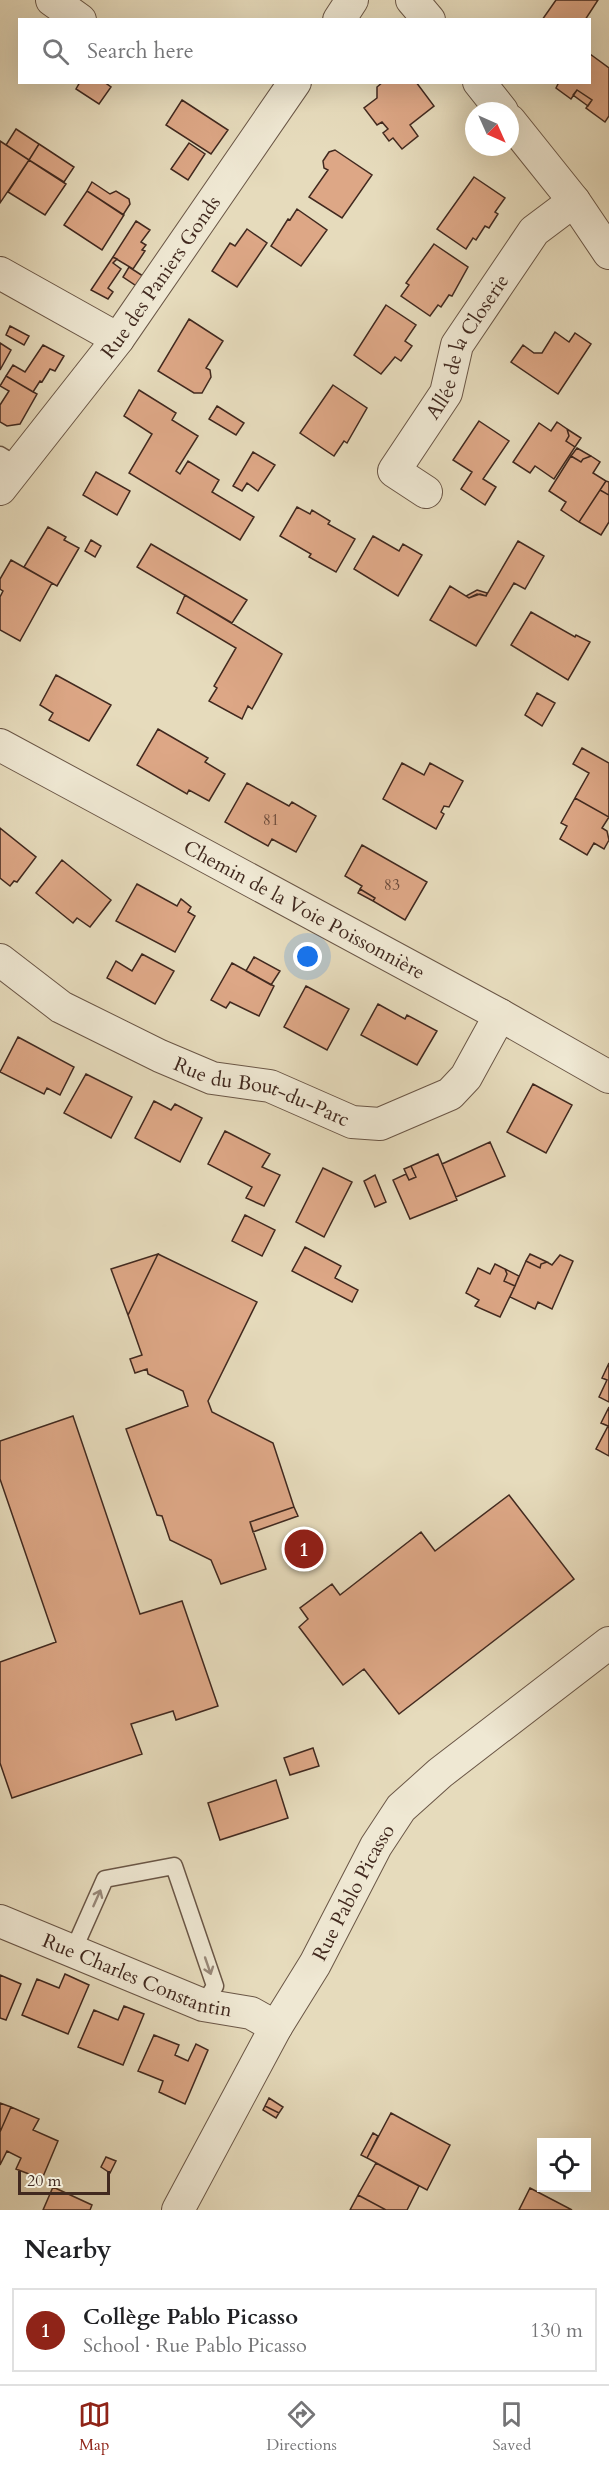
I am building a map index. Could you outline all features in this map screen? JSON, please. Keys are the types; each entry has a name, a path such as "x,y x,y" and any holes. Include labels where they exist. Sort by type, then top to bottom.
{"street":[{"path":"52,0 77,18"},
{"path":"340,18 352,0"},
{"path":"412,0 427,18"},
{"name":"Rue des Paniers Gonds","path":"6,470 118,339 294,84"},
{"path":"481,84 495,102"},
{"path":"519,132 574,201 609,253"},
{"name":"Allée de la Closerie","path":"426,492 394,471 446,393 457,345 534,231 574,201"},
{"path":"0,273 118,339"},
{"name":"Chemin de la Voie Poissonnière","path":"0,745 500,1015 609,1077"},
{"name":"Rue du Bout-du-Parc","path":"0,960 61,1007 160,1056 212,1078 270,1086 352,1122 380,1124 450,1094 466,1077 500,1015"},
{"name":"Rue Pablo Picasso","path":"178,2210 276,2027 315,1964 376,1846 401,1808 440,1773 609,1643"},
{"name":"Rue Charles Constantin","path":"0,1921 203,2005 251,2013 276,2027"}],"lane":[{"path":"73,1951 105,1880 174,1866 215,1986 203,2005"}],"building":[{"path":"556,0 598,0 586,18 543,18"},
{"path":"591,55 609,68 609,116 605,122 586,108 592,100 577,90 571,99 556,88 558,84 591,84"},
{"path":"79,84 107,84 111,87 99,104 76,89"},
{"path":"381,84 418,84 434,106 410,125 418,136 402,149 393,138 389,141 383,133 388,129 382,122 377,125 364,108 377,98 377,87"},
{"path":"577,90 592,100 588,106 573,95"},
{"path":"182,100 228,130 211,154 166,125"},
{"path":"16,129 39,144 29,160 6,145"},
{"path":"0,141 29,160 0,203"},
{"path":"189,143 205,154 188,180 171,169"},
{"path":"39,144 74,167 64,182 29,160"},
{"path":"335,150 372,175 342,218 309,197 328,170 324,168 323,161 329,152"},
{"path":"29,160 66,184 45,215 8,192"},
{"path":"474,177 505,198 495,212 498,214 489,228 485,226 476,240 473,238 466,249 437,229"},
{"path":"92,182 110,194 116,191 129,199 130,204 123,215 87,191"},
{"path":"87,191 124,215 102,250 64,225"},
{"path":"297,209 327,230 301,266 271,246"},
{"path":"136,221 150,230 141,242 146,245 142,250 145,251 133,269 113,257"},
{"path":"247,229 267,243 237,287 212,271 230,243 235,246"},
{"path":"434,244 468,267 452,296 449,295 441,307 438,305 430,316 401,296 409,285 406,283"},
{"path":"113,257 117,259 113,263 121,269 108,288 113,292 108,299 91,290"},
{"path":"129,267 146,278 138,287 123,277"},
{"path":"386,305 416,325 405,341 412,346 401,361 395,357 381,374 354,355"},
{"path":"189,319 223,341 206,368 210,370 211,377 202,393 194,393 158,371"},
{"path":"10,326 29,336 24,345 6,335"},
{"path":"555,332 569,342 575,333 591,344 558,394 511,362 523,345 534,353 542,353"},
{"path":"0,343 11,350 0,370"},
{"path":"43,345 64,356 55,371 50,369 33,392 6,376 13,365 25,372"},
{"path":"6,376 37,394 20,424 7,426 0,422 0,405 9,391 0,386"},
{"path":"333,385 367,408 347,443 344,441 334,456 300,433"},
{"path":"139,390 176,413 172,420 198,436 176,471 180,474 188,461 219,480 212,492 254,517 240,540 129,473 152,434 124,416"},
{"path":"217,406 244,423 236,435 209,419"},
{"path":"479,421 509,441 483,479 496,487 485,505 461,489 472,472 453,460"},
{"path":"557,422 567,429 569,436 566,441 575,447 554,479 535,466 530,473 513,462 539,423 551,431"},
{"path":"567,429 581,438 575,447 566,441 569,436"},
{"path":"577,448 591,456 581,462 571,456"},
{"path":"253,452 275,465 258,491 247,483 242,491 233,486"},
{"path":"571,456 581,462 591,456 600,462 593,473 606,481 579,522 561,510 566,502 549,491"},
{"path":"96,472 130,491 117,515 83,495"},
{"path":"606,481 609,482 609,495 600,490"},
{"path":"600,490 609,495 609,522 601,535 579,522"},
{"path":"297,507 310,514 312,510 330,521 328,524 355,539 336,572 309,557 311,554 280,536"},
{"path":"48,527 66,537 64,540 79,548 57,586 24,567"},
{"path":"373,536 399,551 403,544 422,555 398,596 354,569"},
{"path":"91,540 101,546 95,557 85,551"},
{"path":"518,541 544,556 525,589 514,583 476,646 430,620 450,586 469,598 477,594 486,596"},
{"path":"151,544 247,600 232,623 137,567"},
{"path":"11,560 52,583 20,641 0,630 0,597 3,591 0,589 0,579"},
{"path":"477,590 487,593 486,596 480,594 469,598 466,596"},
{"path":"185,595 282,654 252,709 248,706 242,719 209,701 217,688 214,686 236,648 177,613"},
{"path":"531,612 575,637 576,635 590,642 568,680 511,645"},
{"path":"56,675 111,705 89,741 49,720 53,713 40,705"},
{"path":"537,693 555,703 542,726 525,715"},
{"path":"158,729 208,758 205,762 225,774 209,801 189,790 187,794 137,765"},
{"path":"582,748 609,763 609,817 575,798 589,773 573,764"},
{"path":"402,763 424,775 430,763 463,781 449,807 444,806 441,812 444,814 436,829 383,799"},
{"path":"247,783 289,806 292,802 316,816 296,852 272,839 268,846 225,822"},
{"path":"575,798 609,817 602,828 607,831 609,840 604,849 594,843 587,855 560,839 567,826 561,823"},
{"path":"0,828 36,857 17,882 14,881 10,886 0,878"},
{"path":"362,845 427,882 405,920 373,901 375,898 360,889 362,886 345,876"},
{"path":"62,860 111,900 90,927 77,918 73,923 36,893"},
{"path":"137,884 177,906 181,899 191,907 188,912 195,916 175,952 116,921"},
{"path":"360,889 375,898 373,901 358,893"},
{"path":"142,954 174,971 155,1004 107,978 116,961 132,971"},
{"path":"254,957 280,971 271,985 246,971"},
{"path":"232,963 274,986 259,1016 230,1002 226,1008 211,1000"},
{"path":"306,986 349,1009 327,1050 284,1027"},
{"path":"378,1004 405,1019 407,1015 437,1031 417,1065 361,1035"},
{"path":"18,1037 74,1067 60,1095 47,1088 44,1094 0,1072"},
{"path":"86,1074 132,1097 111,1138 64,1113"},
{"path":"533,1084 572,1105 546,1153 507,1132"},
{"path":"154,1101 171,1110 175,1104 202,1118 180,1162 135,1138"},
{"path":"225,1131 270,1154 262,1167 280,1175 264,1206 246,1198 252,1187 208,1164"},
{"path":"490,1142 505,1176 456,1197 442,1164"},
{"path":"438,1154 457,1200 410,1219 393,1180 406,1174 409,1180 416,1177 411,1166"},
{"path":"411,1166 416,1177 409,1180 404,1169"},
{"path":"323,1168 352,1182 324,1237 296,1222"},
{"path":"375,1175 386,1202 375,1207 364,1181"},
{"path":"245,1215 275,1230 262,1256 232,1241"},
{"path":"305,1247 341,1266 335,1278 358,1290 352,1302 292,1271"},
{"path":"158,1254 128,1315 111,1269"},
{"path":"158,1254 257,1302 208,1401 212,1412 273,1443 294,1507 250,1522 266,1569 221,1584 211,1560 170,1540 162,1516 157,1515 126,1429 188,1406 183,1391 148,1374 147,1369 135,1373 130,1359 142,1355 128,1315"},
{"path":"530,1254 547,1262 541,1264 540,1268 526,1261"},
{"path":"560,1255 573,1261 552,1309 538,1302 535,1309 510,1297 526,1261 540,1268 541,1264 547,1262 552,1265"},
{"path":"495,1264 505,1269 507,1274 504,1281 515,1286 500,1317 475,1306 479,1300 466,1293 478,1268 490,1274"},
{"path":"505,1269 519,1276 515,1286 504,1281 507,1274"},
{"path":"609,1363 609,1402 599,1397 607,1380 602,1378"},
{"path":"609,1407 609,1456 596,1449 608,1426 601,1423"},
{"path":"73,1416 140,1614 182,1601 218,1706 176,1720 173,1711 131,1724 142,1754 12,1798 0,1763 0,1662 56,1642 0,1479 0,1441"},
{"path":"509,1495 574,1579 399,1714 364,1669 343,1685 299,1627 308,1619 300,1608 332,1584 340,1595 421,1532 435,1551"},
{"path":"294,1507 298,1516 253,1532 250,1522"},
{"path":"313,1748 319,1766 290,1775 284,1758"},
{"path":"276,1780 288,1818 220,1840 208,1803"},
{"path":"65,1974 89,1985 68,2034 22,2015 37,1979 59,1988"},
{"path":"0,1975 21,1984 6,2020 0,2018"},
{"path":"124,2006 144,2014 123,2065 78,2047 94,2010 118,2020"},
{"path":"154,2035 179,2045 175,2055 188,2061 196,2044 208,2050 185,2104 159,2092 163,2081 138,2071"},
{"path":"269,2098 283,2107 279,2113 265,2106"},
{"path":"0,2103 11,2107 0,2132"},
{"path":"265,2106 279,2113 276,2118 263,2110"},
{"path":"11,2107 39,2119 33,2130 58,2141 42,2179 16,2169 21,2158 7,2151 0,2165 0,2132"},
{"path":"391,2113 450,2145 427,2190 367,2158"},
{"path":"373,2133 378,2136 367,2158 361,2155"},
{"path":"106,2157 116,2161 110,2173 101,2167"},
{"path":"376,2163 419,2186 407,2210 386,2210 358,2195"},
{"path":"53,2187 92,2205 90,2210 43,2210"},
{"path":"530,2188 572,2210 519,2210"},
{"path":"358,2195 386,2210 350,2210"}],"place":[{"name":"Collège Pablo Picasso","path":"304,1549"}]}
